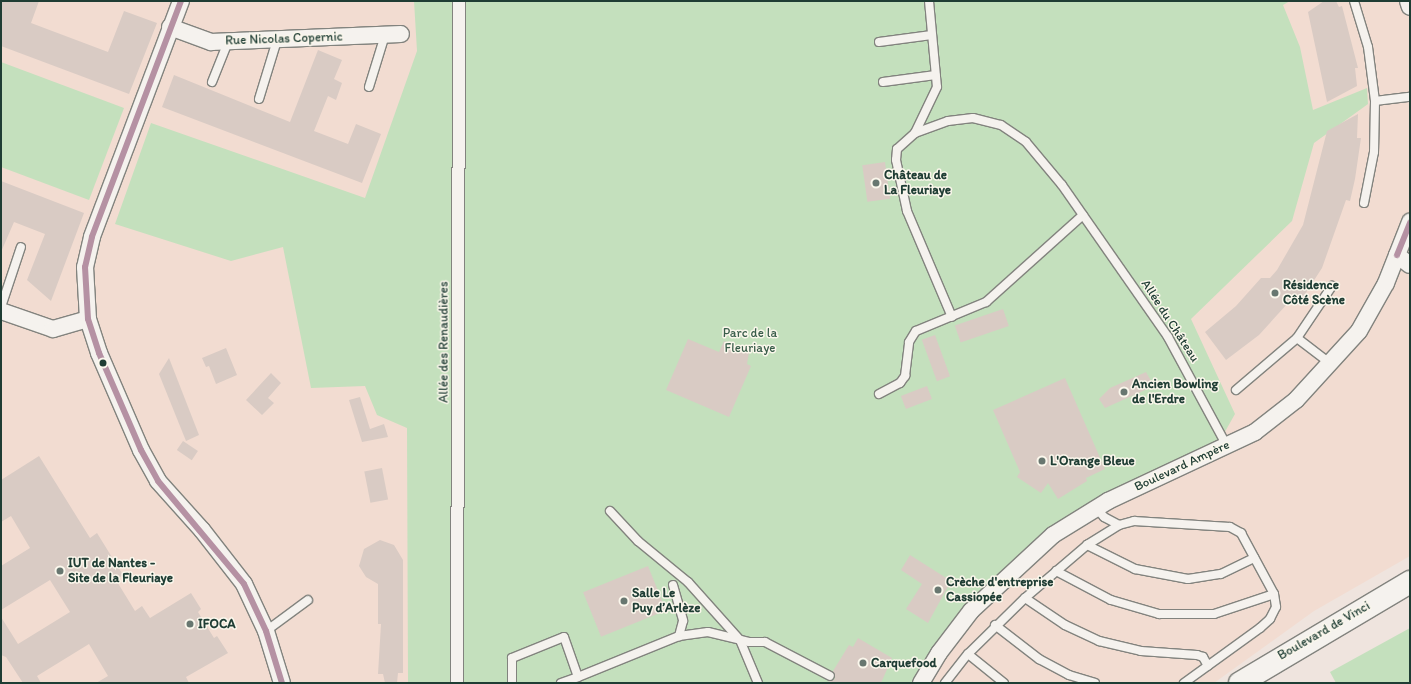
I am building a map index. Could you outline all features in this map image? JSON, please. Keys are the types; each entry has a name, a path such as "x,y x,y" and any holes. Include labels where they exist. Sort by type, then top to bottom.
{"main road":[{"name":"Boulevard de Vinci","path":"1240,683 1410,582"}],"street":[{"path":"181,1 92,236 85,267 88,319 122,407 158,481 202,530 244,584 266,631 282,683"},
{"name":"Allée des Renaudières","path":"457,683 459,1"},
{"path":"1408,1 1410,7"},
{"name":"Rue Nicolas Copernic","path":"170,27 211,42 401,34"},
{"name":"Boulevard Ampère","path":"921,683 957,628 986,595 1053,535 1096,508 1227,446 1274,418 1331,364 1359,331 1386,283 1404,256 1410,222"},
{"path":"1404,256 1410,265"},
{"path":"1,311 53,329 88,319"}],"lane":[{"name":"Allée du Château","path":"915,133 937,86 929,1"},
{"path":"1354,1 1368,47 1375,101 1374,152 1364,202"},
{"path":"369,87 385,35"},
{"path":"879,42 932,35"},
{"path":"259,99 276,40"},
{"path":"212,82 228,42"},
{"path":"883,82 936,75"},
{"path":"1375,101 1410,97"},
{"name":"Allée du Château","path":"952,317 907,211 896,160 897,149 915,133 935,124 961,119 1001,125 1017,135 1045,163 1168,337 1227,446"},
{"path":"879,394 900,383 905,376 909,342 916,331 986,302 1083,215"},
{"path":"1,307 21,247"},
{"path":"1236,390 1297,338 1332,286"},
{"path":"1297,338 1331,364"},
{"path":"1096,508 1104,517 1119,525"},
{"path":"610,511 638,541 688,582 740,640 758,683"},
{"path":"945,683 968,654 995,625 1087,545 1119,525 1134,521 1230,527 1241,533 1274,594 1276,607 1270,619 1184,683"},
{"path":"1087,545 1135,569 1188,579 1221,574 1254,558"},
{"path":"1056,571 1111,600 1159,614 1214,614 1274,594"},
{"path":"673,585 683,621 679,636"},
{"path":"1025,598 1064,625 1093,639 1141,651 1198,655 1203,657 1208,666"},
{"path":"266,631 308,600"},
{"path":"995,625 1044,662 1069,675 1095,683"},
{"path":"561,683 679,636 708,632 740,640 765,642 830,676"},
{"path":"512,683 512,658 564,638 578,676"},
{"path":"968,654 1004,683"}],"shaded area":[{"path":"1,1 1410,1 1410,556 1314,611 1214,683 1,683"}],"green space":[{"name":"Parc de la Fleuriaye","path":"414,1 1290,1 1283,5 1300,47 1313,110 1367,88 1368,104 1314,143 1292,221 1191,319 1235,414 1218,444 1023,553 928,656 915,683 408,683 407,428 377,415 365,386 311,388 283,247 231,261 115,224 151,123 365,198 417,51"},
{"path":"1,62 124,108 89,200 1,167"},
{"path":"1410,628 1410,683 1336,683 1330,672"}],"building":[{"path":"1,1 39,1 31,23 108,52 124,11 157,23 129,94 1,46"},
{"path":"1324,1 1336,1 1339,7 1342,6 1358,68 1355,68 1357,86 1327,102 1308,12"},
{"path":"318,50 342,60 334,79 342,83 336,100 328,96 314,131 348,144 356,124 381,134 362,183 162,107 174,75 290,122"},
{"path":"1358,114 1357,138 1361,138 1350,201 1346,200 1322,268 1298,305 1288,303 1259,335 1226,360 1205,332 1236,306 1261,278 1270,278 1277,270 1303,225 1327,131"},
{"name":"Château de La Fleuriaye","path":"885,162 890,199 867,202 862,165"},
{"path":"1,181 84,213 51,301 27,280 45,234 14,222 1,252"},
{"path":"1003,309 1009,326 961,343 955,326"},
{"path":"935,335 950,376 937,381 922,340"},
{"path":"688,339 719,352 724,341 749,353 747,364 751,366 729,417 666,390"},
{"path":"226,348 237,375 216,384 209,366 206,367 202,358"},
{"path":"169,358 199,435 186,441 159,374"},
{"name":"Ancien Bowling de l'Erdre","path":"1146,372 1154,386 1105,408 1099,399 1110,388"},
{"path":"271,373 281,383 268,398 274,403 262,415 246,400"},
{"path":"1065,378 1105,469 1086,478 1087,481 1058,499 1048,483 1041,493 1017,477 1020,472 993,410"},
{"path":"927,386 932,399 906,409 901,396"},
{"path":"360,397 370,429 384,424 388,437 362,442 349,400"},
{"path":"183,441 198,451 192,460 177,450"},
{"name":"IUT de Nantes - Site de la Fleuriaye","path":"39,456 90,538 97,533 123,575 116,580 135,611 142,606 150,618 191,593 201,609 198,612 214,638 217,636 228,653 186,677 189,683 96,683 108,676 89,644 37,676 41,683 23,683 6,657 1,655 1,617 18,644 70,612 50,580 1,610 1,566 30,548 11,516 1,522 1,480"},
{"path":"382,468 388,499 370,503 364,471"},
{"path":"380,540 394,545 403,560 403,673 398,673 397,683 385,683 383,674 378,674 381,624 378,624 378,584 366,577 359,566 364,549"},
{"name":"Crèche d'entreprise Cassiopée","path":"910,555 951,581 928,623 906,609 922,584 901,570"},
{"name":"Salle Le Puy d’Arlèze","path":"648,566 666,611 601,637 583,592"},
{"name":"Carquefood","path":"858,638 892,658 881,683 825,683 835,679 833,671 849,645 853,647"}],"transit line":[{"path":"181,1 92,237 85,267 88,319 99,353 141,450 158,481 244,584 266,631 282,683"},
{"path":"1397,255 1410,222"}],"place":[{"name":"Château de La Fleuriaye","path":"876,183"},
{"name":"Résidence Côté Scène","path":"1275,293"},
{"name":"Ancien Bowling de l'Erdre","path":"1124,392"},
{"name":"L'Orange Bleue","path":"1042,461"},
{"name":"IUT de Nantes - Site de la Fleuriaye","path":"60,571"},
{"name":"Crèche d'entreprise Cassiopée","path":"938,590"},
{"name":"Salle Le Puy d’Arlèze","path":"624,601"},
{"name":"IFOCA","path":"190,624"},
{"name":"Carquefood","path":"863,663"}]}
